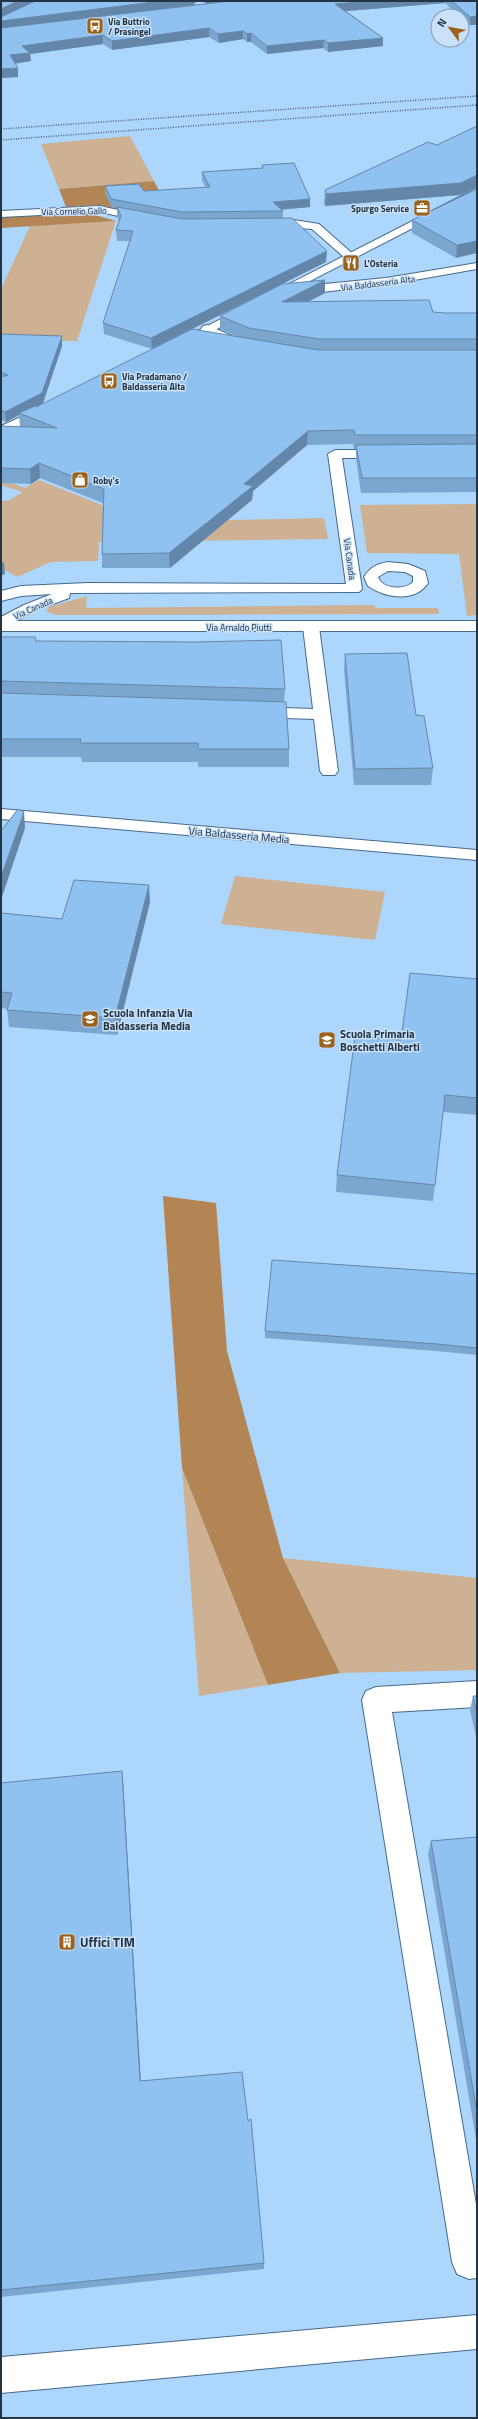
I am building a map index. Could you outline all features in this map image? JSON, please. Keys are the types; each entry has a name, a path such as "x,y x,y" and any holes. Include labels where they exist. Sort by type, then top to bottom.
{"street":[{"path":"163,351 477,191"},
{"name":"Via Cornelio Gallo","path":"1,214 100,209 155,221"},
{"path":"256,224 294,223 315,226 349,256"},
{"name":"Via Baldasseria Alta","path":"278,292 370,285 436,276 477,266"},
{"path":"191,337 250,347 207,329"},
{"path":"1,431 57,403"},
{"name":"Via Canada","path":"1,596 21,591 88,588 354,589 335,454 398,454"},
{"path":"354,589 371,589 377,586"},
{"name":"Via Canada","path":"1,625 36,605 88,588"},
{"name":"Via Arnaldo Piutti","path":"1,625 311,627 477,626"},
{"path":"311,627 329,771"},
{"path":"244,712 322,714"},
{"name":"Via Baldasseria Media","path":"1,814 477,855"},
{"path":"477,1694 376,1700 469,2262 477,2261"},
{"path":"1,2375 477,2332"}],"shaded area":[{"path":"130,136 154,181 59,189 41,144"},
{"path":"154,181 164,200 135,213 101,205 66,207 59,189"},
{"path":"88,213 116,221 1,228 1,217"},
{"path":"116,221 77,341 7,340 1,354 1,289 30,226"},
{"path":"1,479 25,488 39,480 127,515 127,522 324,518 328,539 99,542 98,561 51,562 17,577 1,568 1,501 10,500 22,492 1,485"},
{"path":"477,504 477,615 467,616 459,554 367,553 360,505"},
{"path":"87,596 86,608 374,605 375,608 438,608 439,614 55,615 46,611 49,607"},
{"path":"235,876 385,892 375,940 221,924"},
{"path":"163,1196 216,1203 227,1351 283,1558 340,1673 268,1685 182,1468"},
{"path":"182,1468 268,1685 199,1696"},
{"path":"283,1558 477,1578 477,1670 340,1673"}],"building":[{"path":"1,1 18,1 1,9"},
{"path":"35,1 162,1 1,21 1,17"},
{"path":"230,1 369,1 335,4 383,38 328,43 324,40 267,46 251,33 247,34 243,31 218,34 209,28 112,41 103,35 22,46 30,53 10,55 18,68 1,69 1,28"},
{"path":"452,1 477,1 477,16 470,17 470,8 460,8"},
{"path":"477,126 477,175 461,183 326,194 325,190 428,142 437,145"},
{"path":"294,163 310,199 273,202 283,211 182,212 111,199 105,186 139,184 144,191 210,187 202,172 263,168 262,165"},
{"path":"477,189 477,241 457,245 412,220"},
{"path":"117,207 182,219 292,218 327,251 151,338 103,323 133,231 116,230 121,216"},
{"path":"325,280 282,302 429,300 433,312 477,313 477,339 319,339 249,328 220,316 282,284"},
{"path":"192,329 318,350 477,350 477,435 355,435 354,430 308,431 244,484 253,486 169,553 102,554 104,489 39,463 30,469 1,468 1,426 57,428 19,413 37,405 36,407"},
{"path":"1,334 62,336 42,393 5,412 1,410 1,377 8,375 1,372"},
{"path":"477,444 477,478 362,478 356,445"},
{"path":"1,637 35,637 36,641 196,642 281,640 285,689 1,681"},
{"path":"407,653 416,715 424,716 433,768 355,769 345,654"},
{"path":"1,693 286,702 289,749 198,749 198,743 80,743 81,739 1,739"},
{"path":"18,809 24,812 1,877 1,831"},
{"path":"74,880 149,885 115,1018 7,1010 12,993 1,992 1,913 62,919"},
{"path":"410,973 477,979 477,1098 445,1095 435,1185 337,1175 355,1036 401,1040"},
{"path":"272,1260 477,1274 477,1348 265,1331"},
{"path":"473,1696 477,1696 477,1713"},
{"path":"122,1771 140,2081 242,2072 248,2121 251,2119 264,2263 1,2290 1,1783"},
{"path":"477,1837 477,2113 431,1841"}],"railway":[{"path":"1,129 477,96"},
{"path":"1,140 477,105"}],"place":[{"name":"Via Buttrio / Prasingel","path":"95,26"},
{"name":"Spurgo Service","path":"422,208"},
{"name":"L'Osteria","path":"351,263"},
{"name":"Via Pradamano / Baldasseria Alta","path":"109,381"},
{"name":"Roby's","path":"80,480"},
{"name":"Scuola Infanzia Via Baldasseria Media","path":"90,1019"},
{"name":"Scuola Primaria Boschetti Alberti","path":"327,1040"},
{"name":"Uffici TIM","path":"67,1942"}]}
